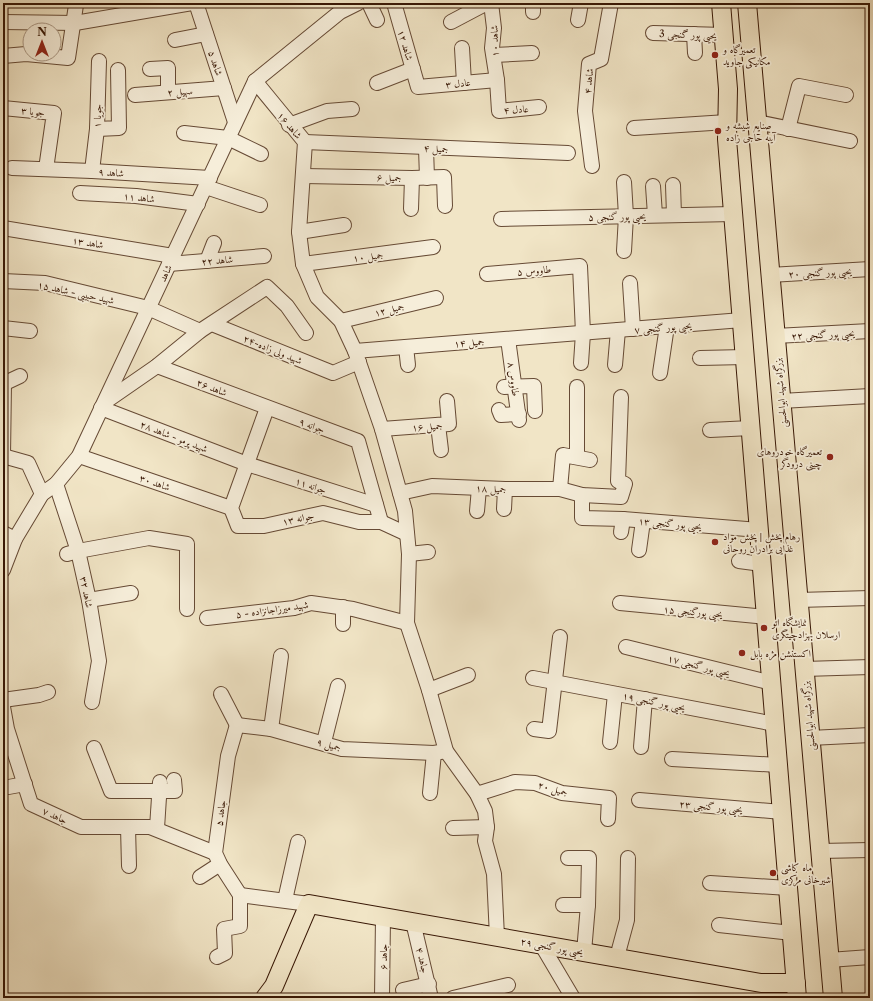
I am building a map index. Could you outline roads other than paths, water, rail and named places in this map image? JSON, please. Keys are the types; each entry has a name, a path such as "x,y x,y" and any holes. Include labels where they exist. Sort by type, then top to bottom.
{"main road":[{"path":"721,3 728,82 727,122 733,214 797,991"},
{"name":"بزرگراه شهید ابوالحسنی","path":"747,3 833,998"},
{"path":"728,82 753,80"},
{"path":"265,998 274,986 309,904"},
{"name":"یحیی پور گنجی ۲۹","path":"309,904 617,957 768,984 797,991"}],"street":[{"path":"3,22 75,23 192,3"},
{"name":"شاهد ۵","path":"196,3 235,122"},
{"name":"شاهد","path":"3,570 9,536 42,494 56,484 79,456 255,81 340,12 358,3"},
{"path":"369,3 377,20"},
{"name":"شاهد ۱۲","path":"394,3 418,87"},
{"path":"451,22 488,3"},
{"name":"شاهد ۱۰","path":"491,3 497,80"},
{"path":"578,20 581,3"},
{"name":"شاهد ۴","path":"592,166 585,111 589,64 601,59 611,3"},
{"path":"3,56 26,54 68,58 75,23 76,5"},
{"name":"یحیی پور گنجی 3","path":"653,33 724,35"},
{"path":"174,40 206,34"},
{"path":"694,34 695,53"},
{"path":"462,48 464,83"},
{"path":"494,55 532,53"},
{"name":"جویا ۱","path":"92,171 97,130 99,61"},
{"path":"150,69 168,68 168,92"},
{"path":"377,83 413,69"},
{"path":"97,130 119,128 118,70"},
{"name":"عادل ۳","path":"418,87 497,80"},
{"name":"عادل ۴","path":"497,80 499,111 539,107"},
{"name":"شاهد ۱۶","path":"255,81 289,125 305,142 304,176 299,232 303,264 317,297 341,321 357,356 382,429 405,511 409,554 406,623"},
{"path":"788,129 799,86 846,95"},
{"name":"سهیل ۲","path":"135,94 224,88"},
{"name":"جویا ۳","path":"3,108 54,113 46,169"},
{"path":"289,125 327,111 352,108"},
{"path":"634,128 727,122"},
{"path":"757,122 850,141"},
{"path":"184,133 228,138 261,154"},
{"name":"جمیل ۴","path":"305,142 568,153"},
{"path":"426,148 427,178"},
{"name":"شاهد ۹","path":"12,168 92,171 208,182 260,205"},
{"name":"جمیل ۶","path":"304,176 445,178 445,206"},
{"path":"411,209 412,178"},
{"path":"624,182 626,216 624,251"},
{"path":"673,185 674,215"},
{"path":"653,186 655,215"},
{"name":"شاهد ۱۱","path":"80,193 136,196 198,204"},
{"name":"یحیی پور گنجی ۵","path":"501,218 733,214"},
{"path":"299,232 344,225"},
{"name":"شاهد ۱۳","path":"3,228 171,260"},
{"path":"207,261 214,243"},
{"name":"جمیل ۱۰","path":"303,264 433,247"},
{"name":"شاهد ۲۲","path":"171,260 207,261 264,256"},
{"name":"طاووس ۵","path":"487,274 580,266 584,333"},
{"name":"یحیی پور گنجی ۲۰","path":"770,275 870,269"},
{"name":"شهید حبیبی - شاهد ۱۵","path":"3,280 46,283 148,308 206,328"},
{"path":"630,283 633,329"},
{"path":"103,405 206,328 267,287 287,306 306,333"},
{"name":"جمیل ۱۲","path":"341,321 436,298"},
{"name":"یحیی پور گنجی ۷","path":"584,333 742,320"},
{"path":"660,372 667,326"},
{"path":"3,328 30,331"},
{"name":"شهید ولی زاده-۲۴","path":"206,328 333,373"},
{"path":"615,365 618,330"},
{"name":"یحیی پور گنجی ۲۲","path":"775,336 870,331"},
{"path":"582,362 584,333"},
{"name":"جمیل ۱۴","path":"333,373 357,356 406,347 584,333"},
{"name":"طاووس ۸","path":"499,410 500,415 519,417 509,387 508,339"},
{"path":"406,347 408,365"},
{"path":"700,358 745,357"},
{"name":"شاهد ۲۶","path":"156,366 267,408"},
{"path":"20,376 3,383 3,456 28,463 42,494"},
{"path":"509,387 534,386 536,411"},
{"path":"560,489 563,455 583,459 577,387"},
{"path":"781,401 870,396"},
{"name":"جمیل ۱۸","path":"400,493 432,486 505,489 560,489 582,495 621,497 625,484 618,481 621,397"},
{"name":"جمیل ۱۶","path":"382,429 449,424 447,401"},
{"name":"شهید پرمو - شاهد ۲۸","path":"103,405 247,464"},
{"path":"232,508 267,408"},
{"name":"جوانه ۹","path":"267,408 358,441 376,505"},
{"path":"438,425 441,450"},
{"path":"710,430 751,428"},
{"name":"شاهد ۳۰","path":"79,456 232,508"},
{"name":"جوانه ۱۱","path":"247,464 376,505"},
{"name":"شاهد ۳۲","path":"56,484 73,553 89,600 99,661 92,702"},
{"path":"477,512 479,488"},
{"path":"504,509 505,489"},
{"name":"یحیی پور گنجی ۱۳","path":"582,495 582,518 622,526 642,521 759,530"},
{"path":"376,505 381,522 407,534"},
{"name":"جوانه ۱۳","path":"232,508 238,526 264,526 324,513 359,522 381,522"},
{"path":"639,550 642,521"},
{"path":"73,553 149,538 187,544 187,609"},
{"path":"409,554 428,552"},
{"path":"739,561 762,564"},
{"path":"89,600 131,593"},
{"path":"798,600 870,598"},
{"name":"شهید میرزاجانزاده - ۵","path":"207,618 294,608 311,604 343,608 406,623"},
{"name":"یحیی پورگنجی ۱۵","path":"620,604 766,616"},
{"path":"343,608 343,624"},
{"path":"406,623 428,690 440,752 430,793"},
{"path":"534,729 549,731 560,638"},
{"name":"یحیی پور گنجی ۱۷","path":"626,647 772,683"},
{"path":"271,729 281,656"},
{"path":"804,669 870,667"},
{"path":"428,690 468,675"},
{"name":"یحیی پور گنجی ۱۹","path":"534,678 775,724"},
{"path":"324,742 338,686"},
{"path":"3,700 39,695 48,692"},
{"path":"221,694 237,725"},
{"path":"610,742 615,694"},
{"path":"640,747 645,699"},
{"name":"جاهد ۷","path":"3,707 7,729 31,804 80,827 157,828 217,858"},
{"name":"جمیل ۹","path":"237,725 271,729 324,742 342,749 440,752"},
{"name":"جاهد ۵","path":"217,858 228,756 237,725"},
{"path":"810,738 870,735"},
{"path":"94,748 111,791 160,786 175,791 174,780"},
{"path":"440,752 477,794 485,811 487,826 485,841 494,874 497,937"},
{"path":"672,759 778,765"},
{"name":"جمیل ۲۰","path":"477,794 515,782 536,783 562,793 609,798 608,819"},
{"path":"3,790 25,784"},
{"path":"157,828 160,786"},
{"name":"یحیی پور گنجی ۲۳","path":"639,800 782,812"},
{"path":"453,828 487,826"},
{"path":"128,827 129,866"},
{"path":"285,900 298,842"},
{"path":"820,851 870,850"},
{"path":"200,877 217,858 240,895 240,926 224,929 225,953 217,957"},
{"path":"568,858 589,858 588,905 584,952"},
{"path":"617,957 627,920 628,858"},
{"path":"710,883 788,888"},
{"path":"240,895 309,904"},
{"path":"563,905 588,905"},
{"name":"جاهد ۶","path":"382,998 383,917"},
{"name":"جاهد ۴","path":"413,922 430,991"},
{"path":"719,925 792,933"},
{"path":"541,944 573,998"},
{"path":"829,960 870,957"},
{"path":"453,998 508,985"},
{"path":"403,990 430,991"}],"place":[{"name":"تعمیرگاه و مکانیکی جاوید","path":"715,55"},
{"name":"صنایع شیشه و آینه حاجی زاده","path":"718,131"},
{"name":"تعمیرگاه خودروهای چینی درودگر","path":"830,457"},
{"name":"رهام پخش | پخش مواد غذایی برادران روحانی","path":"715,542"},
{"name":"نمایشگاه اتو ارسلان بهزادچیتگری","path":"764,628"},
{"name":"اکستنشن مژه بابل","path":"742,653"},
{"name":"ماه کاشی شیرخانی مرکزی","path":"773,873"}]}
